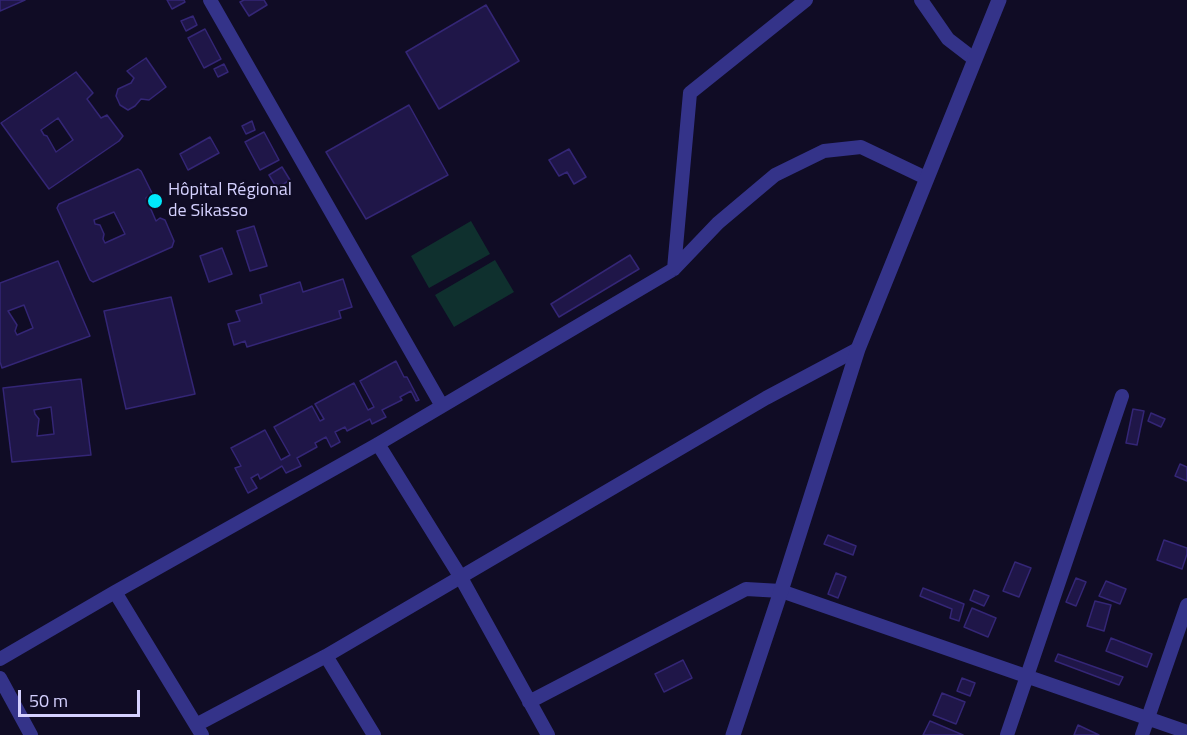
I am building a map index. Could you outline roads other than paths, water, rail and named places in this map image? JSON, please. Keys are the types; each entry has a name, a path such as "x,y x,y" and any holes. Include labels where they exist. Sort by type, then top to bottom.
{"street":[{"path":"210,0 442,406"},
{"path":"674,269 690,93 806,0"},
{"path":"921,0 948,39 974,59"},
{"path":"733,735 782,591 858,349 999,0"},
{"path":"0,659 378,444 674,269 718,223 775,175 824,151 861,147 926,178"},
{"path":"115,592 199,730 766,398 858,349"},
{"path":"1007,735 1122,396"},
{"path":"378,444 460,576 548,735"},
{"path":"529,702 746,589 782,591 1187,732"},
{"path":"1142,735 1187,605"},
{"path":"326,656 374,735"},
{"path":"0,678 31,735"}],"place":[{"name":"Hôpital Régional de Sikasso","path":"155,201"}]}
